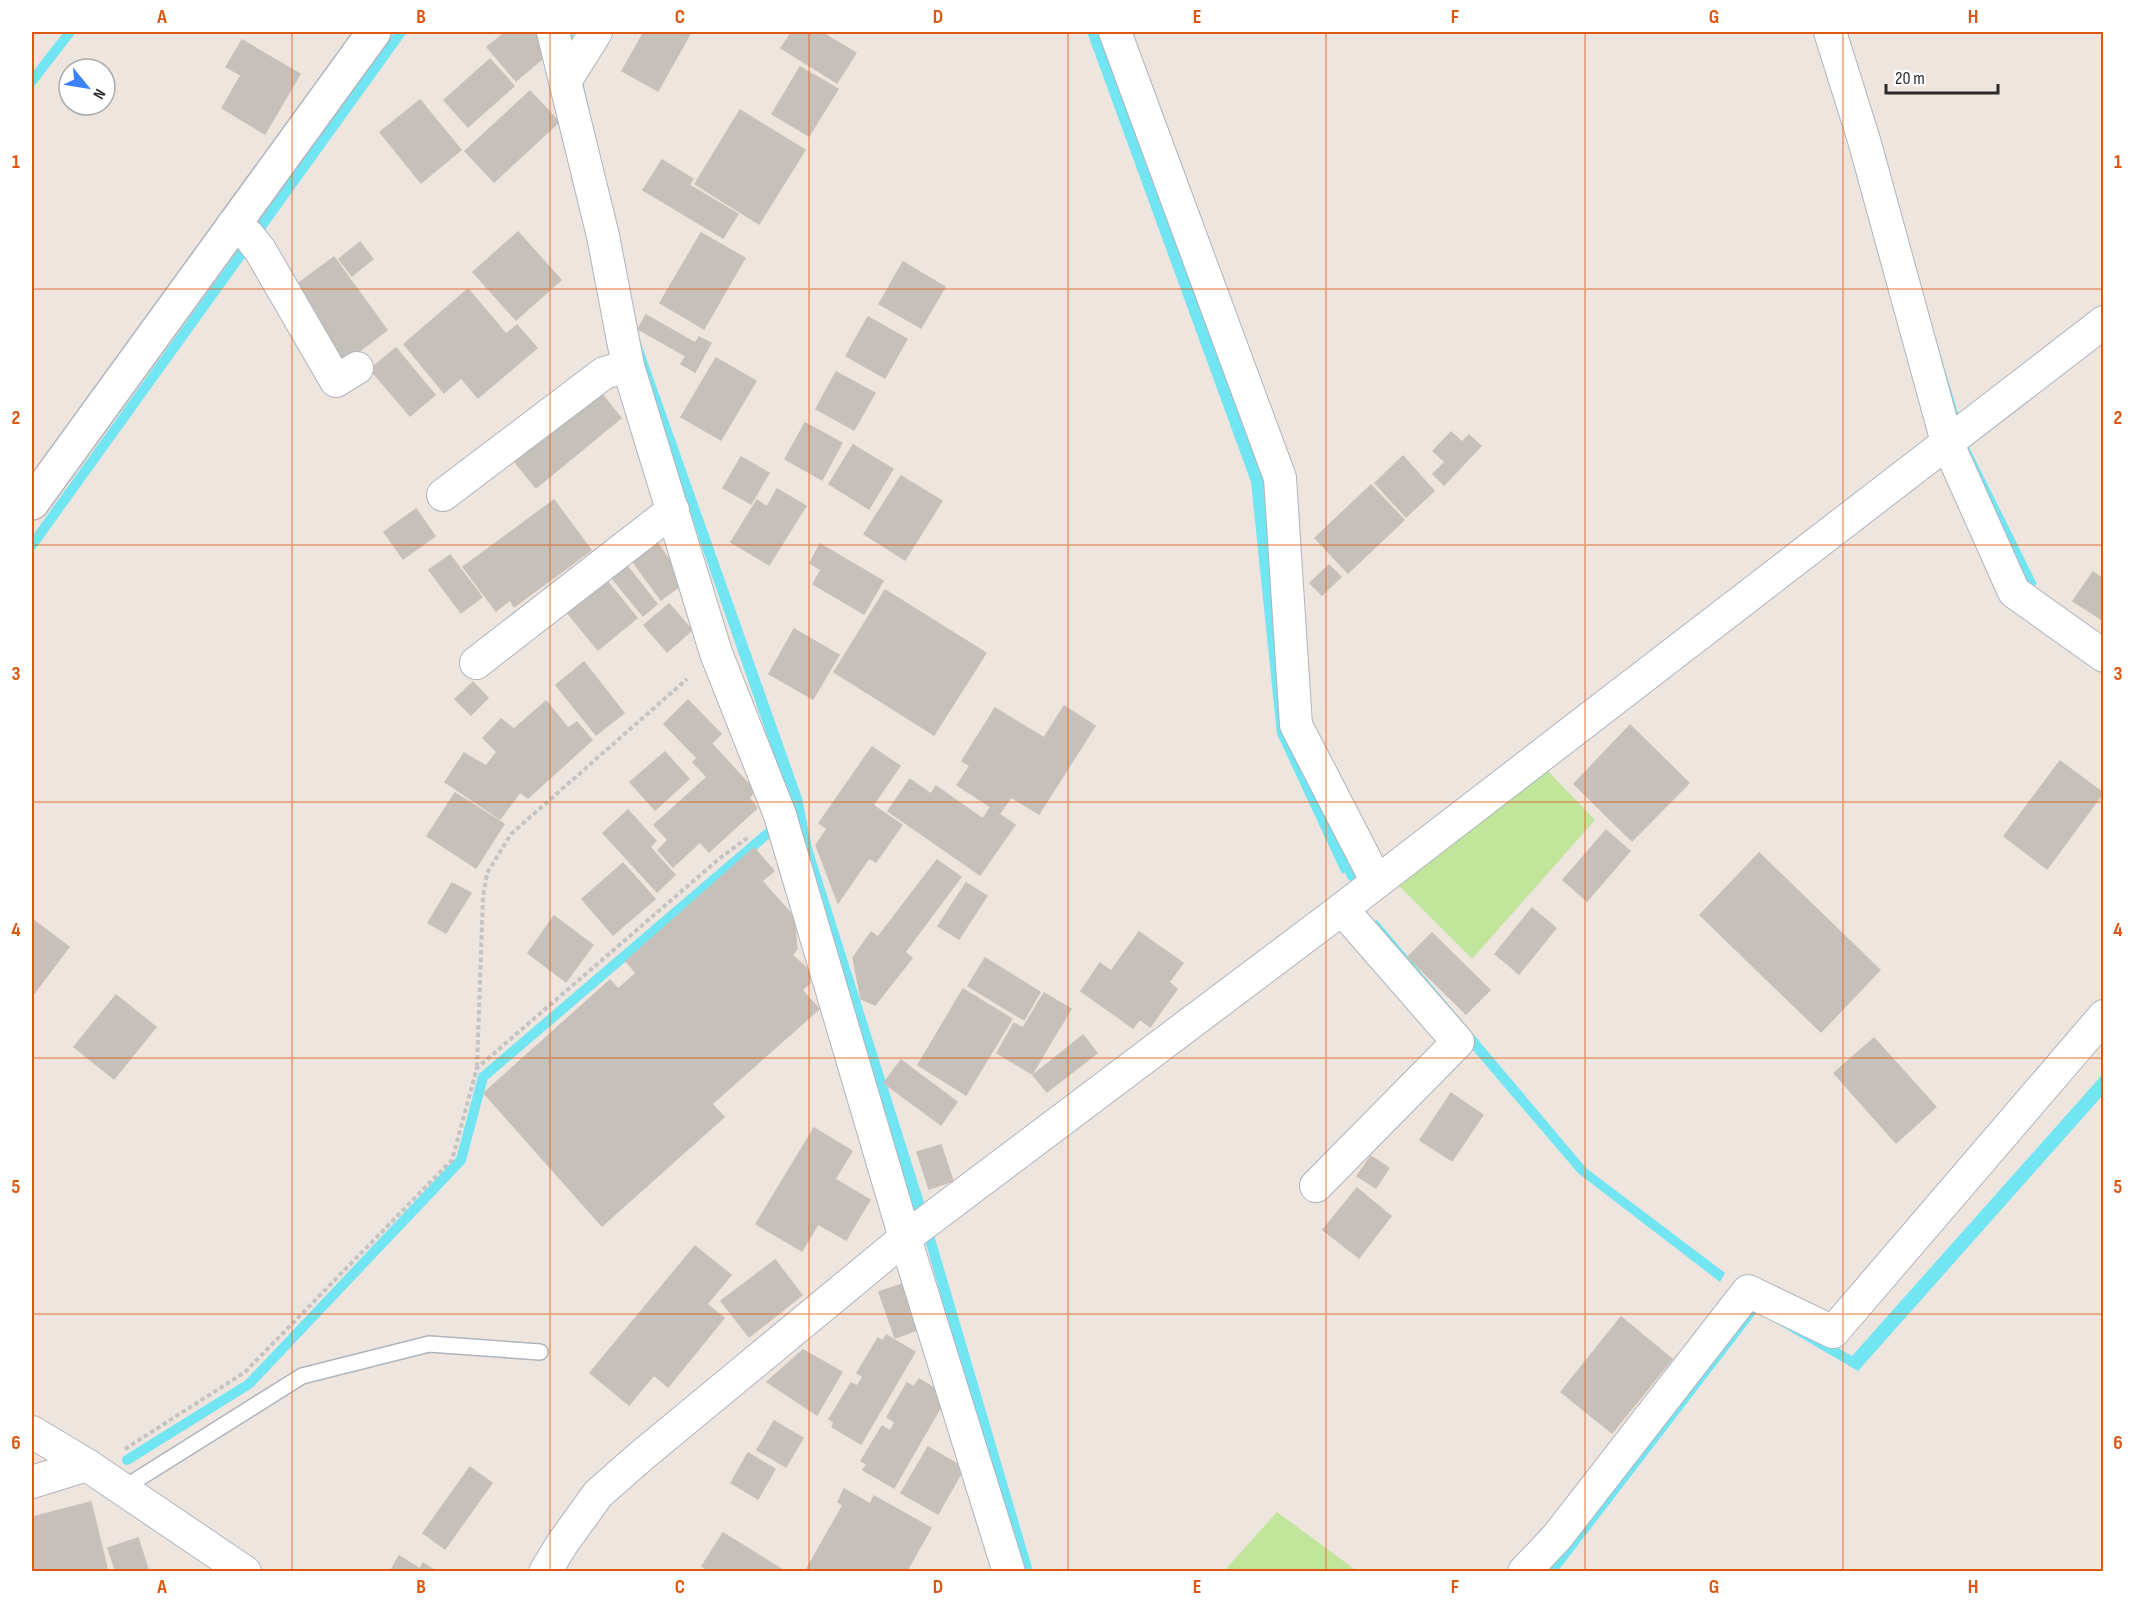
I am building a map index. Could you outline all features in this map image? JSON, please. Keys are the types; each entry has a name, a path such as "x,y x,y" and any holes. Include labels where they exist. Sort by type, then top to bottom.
{"street":[{"path":"32,503 247,237 374,32"},
{"path":"553,32 568,77 603,236 628,366 716,653 780,815 904,1238 1010,1572"},
{"path":"1115,32 1280,478 1296,725 1377,882"},
{"path":"1830,32 1867,151 1947,442 2014,592 2103,656"},
{"path":"568,77 594,35"},
{"path":"247,237 336,381 357,368"},
{"path":"545,1572 598,1494 904,1238 1342,909 2103,322"},
{"path":"443,495 604,373 628,366"},
{"path":"476,663 673,510"},
{"path":"1316,1186 1458,1042 1342,909"},
{"path":"1524,1572 1557,1537 1748,1291 1833,1332 2103,1016"},
{"path":"32,1432 87,1465 245,1572"},
{"path":"32,1482 87,1465"}],"lane":[{"path":"122,1489 302,1376 429,1344 540,1352"}],"path":[{"path":"87,1465 106,1462 245,1372 452,1160 477,1068 483,897 487,873 511,834 716,653"},
{"path":"477,1068 720,858 780,815"}],"green space":[{"path":"1545,768 1595,820 1472,959 1397,884"},
{"path":"1277,1512 1357,1571 1224,1571"}],"water":[{"path":"564,32 572,32 581,70 604,32 612,32 583,81 637,332 802,798 812,848 929,1218 1033,1571 1019,1571 925,1240 918,1224 790,802 629,336"},
{"path":"1087,32 1103,32 1266,481 1289,731 1355,866 1342,874 1277,734 1251,482"},
{"path":"1863,97 1967,443 2037,584 2027,590 1957,446"},
{"path":"1377,920 1586,1168 1725,1273 1720,1282 1578,1173 1367,926"},
{"path":"2103,1074 2103,1095 1858,1371 1757,1312 1558,1571 1536,1572 1754,1299 1852,1356"}],"building":[{"path":"506,32 539,32 554,49 516,81 487,47"},
{"path":"644,32 690,34 658,91 622,71"},
{"path":"792,32 821,32 856,53 837,83 781,48"},
{"path":"242,40 300,74 265,134 222,108 241,75 226,67"},
{"path":"490,59 514,86 468,127 444,100"},
{"path":"800,67 838,89 809,136 772,114"},
{"path":"530,91 559,122 494,182 465,151"},
{"path":"420,100 461,150 421,183 380,132"},
{"path":"740,110 805,150 759,224 695,184"},
{"path":"662,160 693,179 689,185 738,214 723,238 643,190"},
{"path":"518,232 561,280 516,320 473,272"},
{"path":"701,233 745,258 704,329 660,303"},
{"path":"360,242 373,259 352,276 339,259"},
{"path":"334,257 387,330 345,362 291,289"},
{"path":"903,262 945,287 921,328 879,304"},
{"path":"468,289 506,334 517,325 537,348 478,398 461,378 444,393 404,344"},
{"path":"646,315 695,343 699,337 711,343 695,372 681,364 686,356 638,329"},
{"path":"868,317 907,339 885,378 846,356"},
{"path":"396,348 435,395 410,416 370,369"},
{"path":"716,358 756,381 721,440 681,417"},
{"path":"836,372 875,393 854,430 816,409"},
{"path":"600,392 621,418 536,488 515,462"},
{"path":"805,423 842,443 822,480 785,459"},
{"path":"1451,432 1462,442 1469,435 1481,446 1444,485 1433,474 1445,462 1433,451"},
{"path":"853,445 893,469 869,509 829,484"},
{"path":"1403,456 1434,491 1406,517 1375,483"},
{"path":"741,457 769,473 751,504 723,488"},
{"path":"901,476 942,501 905,560 864,534"},
{"path":"1371,485 1404,520 1348,573 1315,538"},
{"path":"777,489 806,506 769,565 731,542 757,500 767,507"},
{"path":"554,500 591,550 514,607 510,600 496,611 463,567"},
{"path":"416,509 435,536 403,559 384,532"},
{"path":"658,544 685,582 661,600 633,562"},
{"path":"820,544 883,581 864,614 813,584 821,570 810,563"},
{"path":"450,555 482,597 461,613 429,570"},
{"path":"1329,565 1341,577 1322,595 1310,583"},
{"path":"627,566 657,604 643,616 612,578"},
{"path":"2093,572 2104,580 2104,621 2073,601"},
{"path":"605,579 637,618 598,650 566,611"},
{"path":"885,590 986,653 934,735 834,672"},
{"path":"669,604 692,630 667,652 644,625"},
{"path":"794,629 839,655 813,699 769,674"},
{"path":"584,662 624,713 596,735 556,685"},
{"path":"473,682 488,698 471,715 455,699"},
{"path":"688,700 721,734 697,758 664,724"},
{"path":"546,701 568,728 577,722 592,740 528,798 520,792 500,819 445,782 464,753 486,766 497,752 483,738 501,719 514,729"},
{"path":"1064,706 1095,726 1039,814 1011,797 1000,813 957,785 970,766 962,761 995,708 1044,738"},
{"path":"1630,725 1689,783 1632,841 1574,784"},
{"path":"712,744 755,791 749,798 757,808 709,852 700,842 673,867 658,850 668,840 654,825 707,777 693,762"},
{"path":"872,747 900,766 873,805 902,825 876,862 869,858 838,903 816,845 827,829 819,823"},
{"path":"665,752 689,779 655,810 630,782"},
{"path":"2060,761 2103,793 2047,869 2004,836"},
{"path":"910,779 931,794 936,786 983,819 990,808 1015,825 980,875 888,811"},
{"path":"455,793 504,824 476,868 427,836"},
{"path":"628,810 656,841 650,847 675,875 657,892 603,833"},
{"path":"1606,830 1630,851 1587,901 1563,880"},
{"path":"754,848 774,871 762,881 794,917 797,949 792,955 809,970 810,983 802,990 819,1009 712,1104 724,1117 602,1226 484,1093 610,980 618,989 636,973 626,961"},
{"path":"1759,853 1880,970 1821,1032 1700,915"},
{"path":"937,860 961,877 905,952 912,958 875,1005 861,999 853,958 871,932 878,937"},
{"path":"623,863 655,899 613,935 582,899"},
{"path":"452,883 471,893 446,933 428,923"},
{"path":"966,883 987,896 959,939 938,926"},
{"path":"1532,908 1556,928 1519,974 1495,954"},
{"path":"554,916 593,945 566,982 528,953"},
{"path":"32,919 69,947 32,996"},
{"path":"1139,932 1183,963 1169,982 1177,989 1150,1027 1140,1019 1133,1028 1081,991 1100,963 1111,971"},
{"path":"1432,933 1490,990 1466,1014 1408,957"},
{"path":"985,958 1040,992 1024,1020 968,986"},
{"path":"963,989 1012,1019 966,1095 918,1065"},
{"path":"1044,993 1071,1009 1032,1074 997,1053 1014,1023 1023,1028"},
{"path":"116,995 156,1027 114,1079 74,1047"},
{"path":"1083,1035 1097,1053 1047,1092 1033,1075"},
{"path":"1874,1038 1936,1107 1896,1143 1834,1073"},
{"path":"901,1060 957,1102 941,1125 884,1083"},
{"path":"1451,1093 1483,1115 1452,1161 1420,1140"},
{"path":"814,1128 852,1151 835,1179 870,1200 846,1240 818,1224 802,1251 756,1224"},
{"path":"941,1145 953,1181 929,1189 917,1152"},
{"path":"1371,1156 1389,1168 1376,1188 1357,1176"},
{"path":"1357,1188 1391,1216 1359,1258 1323,1230"},
{"path":"695,1246 731,1275 707,1304 724,1318 668,1387 654,1375 629,1405 590,1373"},
{"path":"775,1260 802,1295 749,1337 721,1301"},
{"path":"914,1280 931,1325 895,1338 879,1292"},
{"path":"1621,1317 1672,1359 1612,1433 1561,1392"},
{"path":"886,1335 915,1352 861,1444 832,1427 834,1422 829,1419 851,1383 857,1386 863,1377 857,1373 878,1338 883,1341"},
{"path":"803,1350 842,1372 817,1415 767,1382"},
{"path":"919,1379 947,1396 894,1488 863,1470 867,1464 861,1461 882,1426 890,1431 895,1422 887,1417 907,1383 914,1387"},
{"path":"774,1421 803,1438 786,1467 757,1450"},
{"path":"928,1447 964,1468 938,1514 901,1493"},
{"path":"748,1453 775,1469 758,1499 731,1483"},
{"path":"470,1467 492,1483 445,1549 423,1533"},
{"path":"844,1489 870,1504 874,1496 931,1528 906,1572 805,1572 843,1505 838,1502"},
{"path":"91,1502 107,1568 94,1572 32,1572 32,1517"},
{"path":"723,1533 786,1572 710,1572 702,1566"},
{"path":"138,1538 149,1572 116,1572 108,1548"},
{"path":"399,1556 420,1569 423,1563 437,1572 390,1572"}],"waterway":[{"path":"32,81 70,32"},
{"path":"32,545 401,32"},
{"path":"127,1460 249,1384 461,1160 483,1077 774,828"},
{"path":"1343,858 1352,876"}]}
